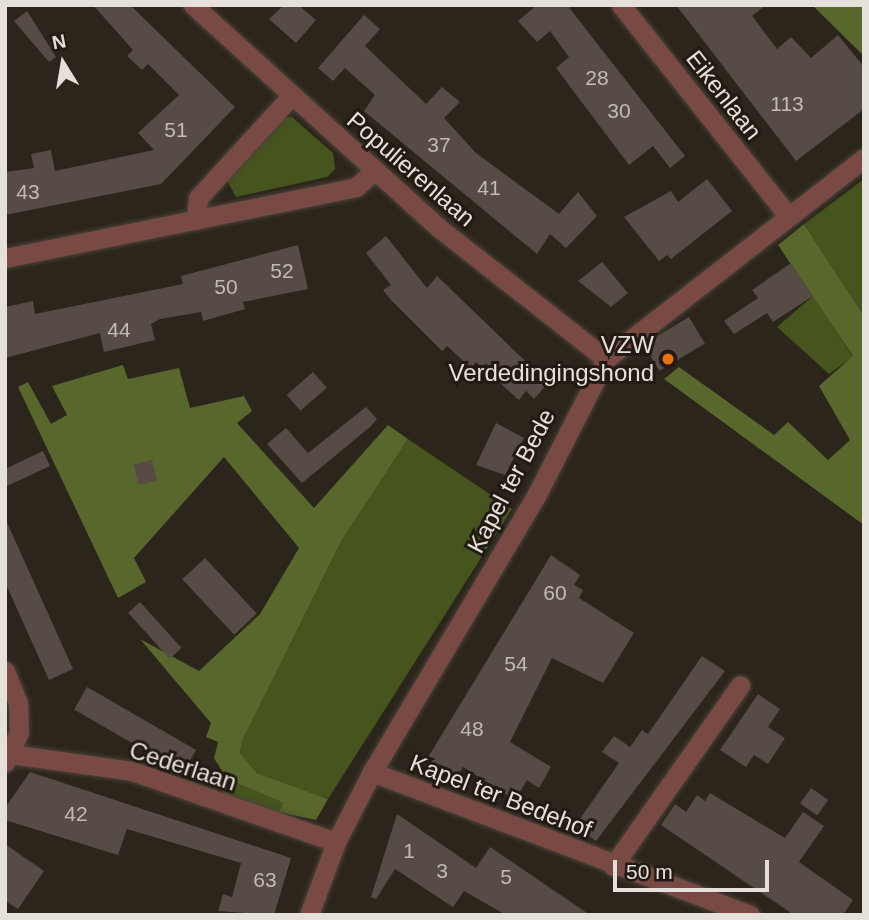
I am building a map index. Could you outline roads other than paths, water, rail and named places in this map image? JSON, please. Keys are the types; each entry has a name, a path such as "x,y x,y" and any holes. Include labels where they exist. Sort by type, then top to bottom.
{"street":[{"name":"Populierenlaan","path":"192,5 374,171 606,359"},
{"name":"Eikenlaan","path":"621,5 788,216"},
{"path":"196,220 198,198 291,96"},
{"name":"Kapel ter Bede","path":"309,915 335,842 372,772 537,494 606,359 864,159"},
{"path":"5,258 356,187 374,171"},
{"name":"Cederlaan","path":"5,671 18,703 19,732 8,758 132,771 335,842"},
{"name":"Kapel ter Bedehof","path":"613,866 740,685"},
{"name":"Kapel ter Bedehof","path":"372,772 613,866 750,915"}],"place":[{"name":"VZW Verdedingingshond","path":"668,359"}]}
